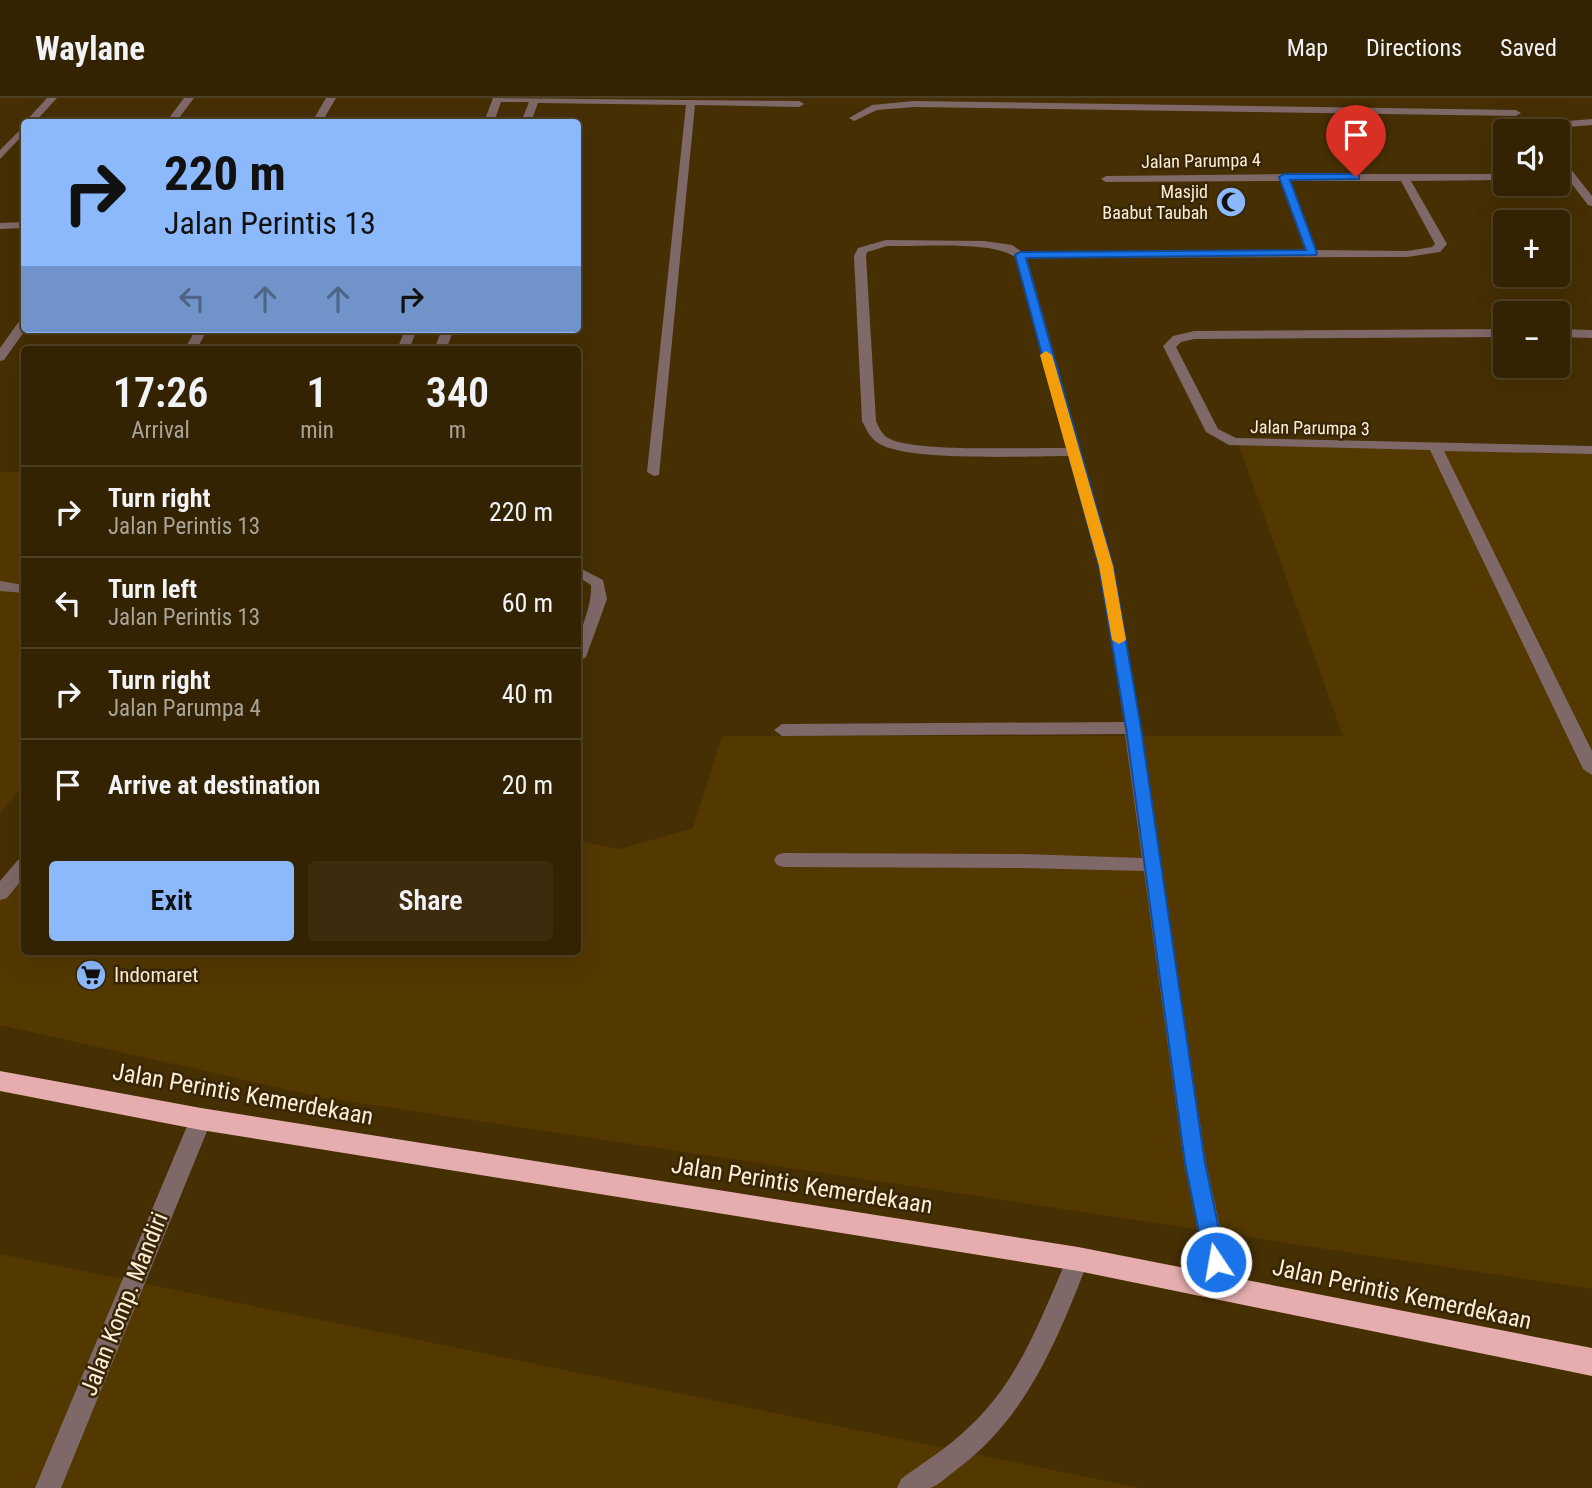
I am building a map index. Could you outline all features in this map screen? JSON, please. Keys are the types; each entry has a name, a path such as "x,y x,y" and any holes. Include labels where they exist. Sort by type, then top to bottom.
{"highway":[{"name":"Jalan Perintis Kemerdekaan","path":"0,1081 201,1119 1079,1259 1592,1362"}],"street":[{"path":"33,119 52,98"},
{"path":"173,119 189,98"},
{"path":"319,119 331,98"},
{"path":"1496,98 1522,119"},
{"path":"490,119 498,99 799,104"},
{"path":"527,119 535,99"},
{"path":"654,472 690,101"},
{"path":"854,118 875,107 914,104 1516,113"},
{"path":"1570,125 1592,122"},
{"path":"0,156 21,132"},
{"path":"1570,174 1592,203"},
{"path":"1284,177 1312,253"},
{"path":"1073,452 916,449 887,443 874,433 869,421 860,256 862,250 886,243 984,244 1009,247 1020,255 1407,254 1436,250 1441,244 1404,177"},
{"name":"Jalan Parumpa 4","path":"1107,179 1493,177"},
{"path":"1570,181 1576,181"},
{"path":"0,226 21,225"},
{"path":"1020,255 1106,566 1133,728 1195,1163 1221,1286"},
{"path":"0,357 21,327"},
{"name":"Jalan Parumpa 3","path":"1493,333 1194,335 1177,339 1169,346 1206,421 1213,432 1226,440 1244,444 1592,450"},
{"path":"1570,333 1592,334"},
{"path":"1436,448 1592,769"},
{"path":"581,572 598,583 600,590 581,649"},
{"path":"0,586 21,589"},
{"path":"782,730 1133,728"},
{"path":"783,860 1023,861 1153,865"},
{"path":"0,893 21,868"},
{"name":"Jalan Komp. Mandiri","path":"48,1488 201,1119"},
{"path":"910,1488 985,1429 1021,1383 1040,1353 1079,1259"}],"shaded area":[{"path":"1237,440 1592,449 1592,1289 320,1097 0,1025 0,892 21,868 21,955 581,955 581,842 620,849 693,828 722,736 1343,736"},
{"path":"0,472 21,472 21,789 0,812"},
{"path":"0,1254 1140,1488 0,1488"}],"slow traffic":[{"path":"1046,355 1106,566 1119,640"}],"place":[{"name":"Masjid Baabut Taubah","path":"1231,202"},
{"name":"Indomaret","path":"91,975"}],"route":[{"path":"1216,1262 1195,1163 1133,728 1106,566 1026,285 1020,255 1312,253 1284,177 1356,177"}]}
